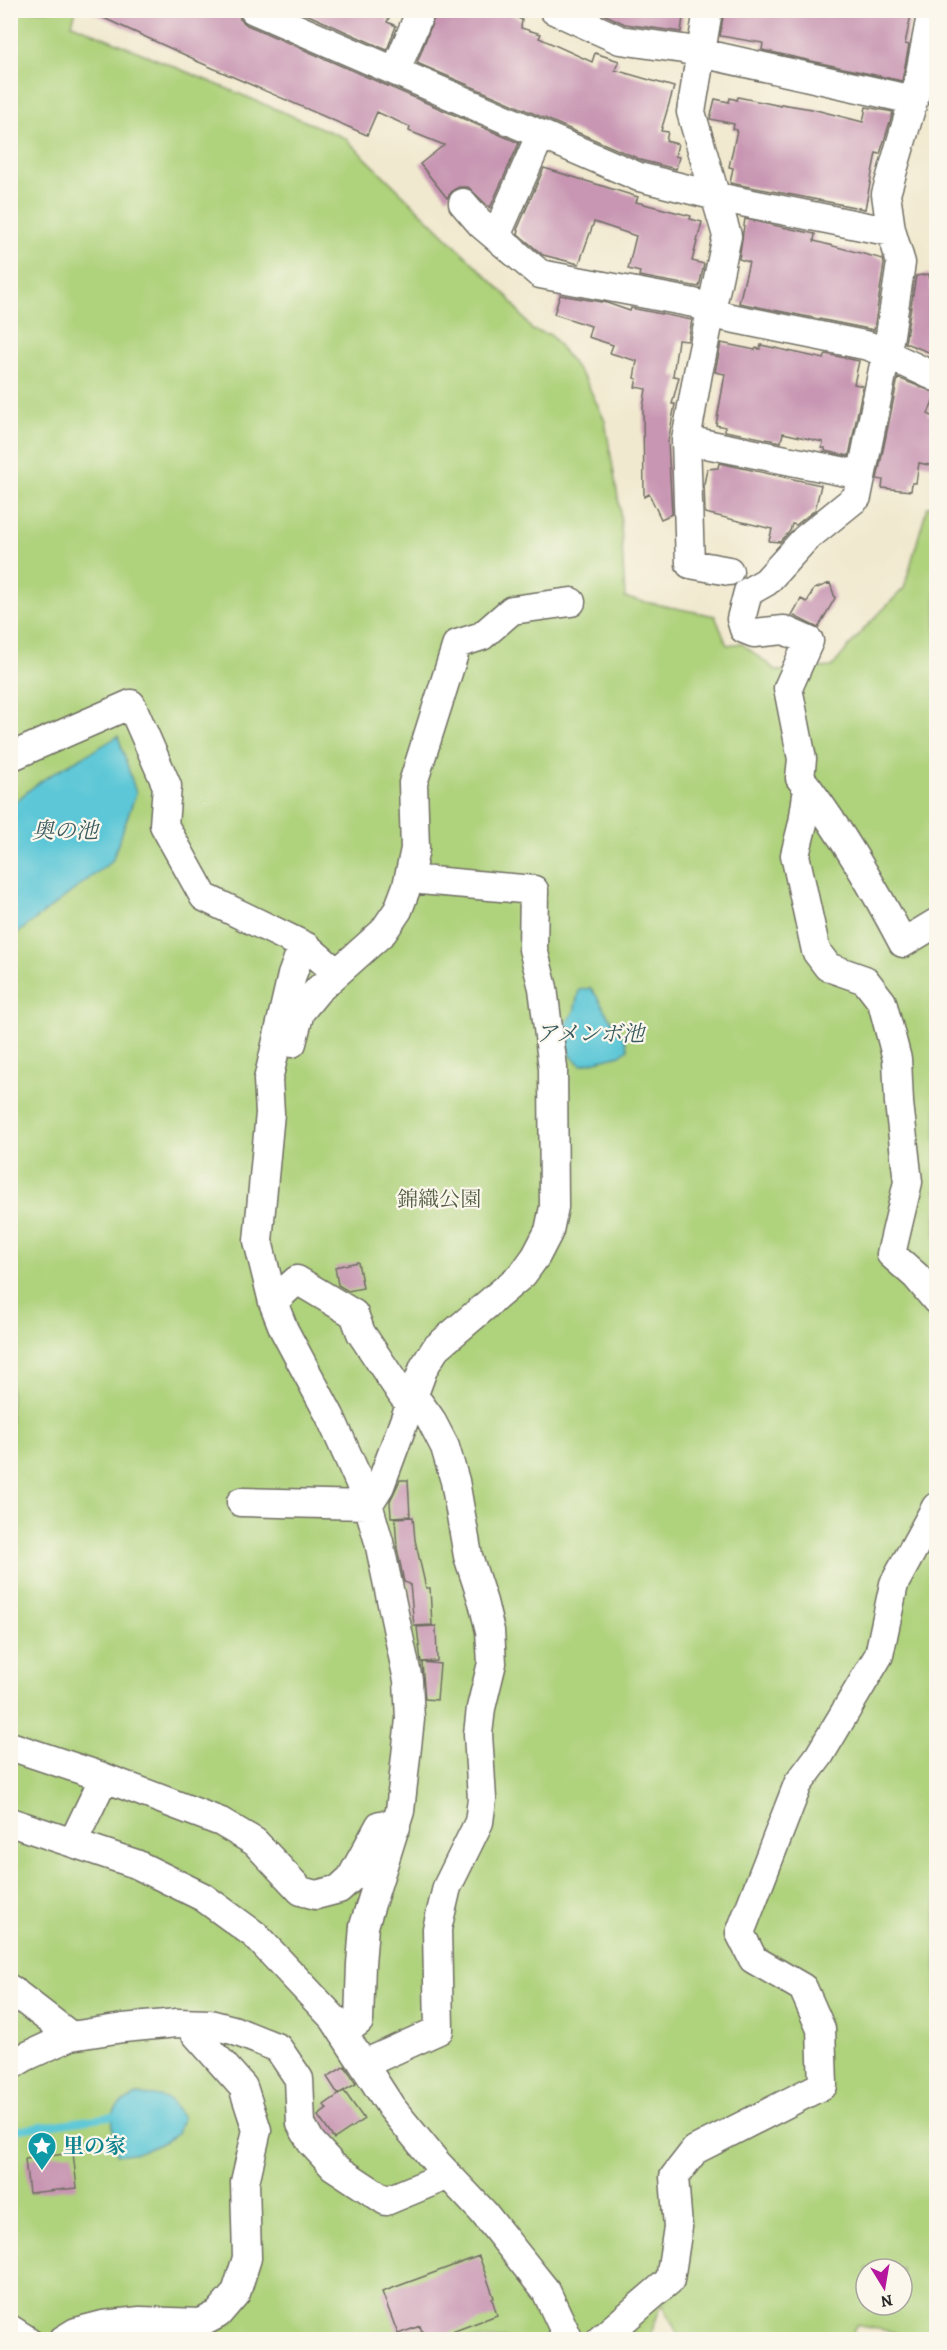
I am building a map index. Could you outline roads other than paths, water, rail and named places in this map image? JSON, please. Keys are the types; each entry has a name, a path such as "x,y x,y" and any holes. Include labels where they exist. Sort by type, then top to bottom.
{"street":[{"path":"254,10 639,177 716,196 892,232"},
{"path":"396,70 421,10"},
{"path":"554,10 620,40 701,54 913,100"},
{"path":"708,10 691,112 727,236 686,440 690,564 729,571"},
{"path":"932,10 929,72 913,100 886,194 892,232 901,263 886,355 857,497 805,539 766,582 748,592 741,619 744,630 754,633 784,630 808,641 788,688 802,759 800,778 855,855 903,943 936,923"},
{"path":"496,236 540,136"},
{"path":"463,202 481,224 540,274 694,303 726,317 869,346 936,377"},
{"path":"686,440 861,475"},
{"path":"270,1113 279,1094 300,1012 318,990 383,932 398,910 409,879 414,849 413,783 458,644 482,636 512,610 571,602"},
{"path":"10,757 131,704 167,786 164,825 204,897 303,945 337,973"},
{"path":"808,788 795,855 816,951 828,967 865,980 882,1002 897,1059 899,1103 908,1182 891,1254 916,1276 936,1300"},
{"path":"368,1504 380,1486 424,1367 436,1348 523,1274 536,1256 549,1231 554,1207 553,1068 543,988 534,949 534,891 409,879"},
{"path":"303,945 292,975 268,1080 270,1113 258,1241 273,1302 284,1329 330,1416 368,1504 382,1554 408,1680 410,1719 402,1802 364,1926 359,2021 343,2033"},
{"path":"273,1302 297,1280 354,1314 361,1333 403,1396 419,1403 430,1418 445,1447 455,1481 468,1556 490,1631 492,1663 481,1708 478,1734 482,1799 479,1822 447,1887 437,1929 439,2030 364,2064"},
{"path":"241,1502 368,1504"},
{"path":"600,2340 670,2280 678,2227 674,2177 695,2150 823,2085 821,2029 803,1988 753,1959 740,1933 798,1784 819,1756 879,1655 894,1584 936,1507"},
{"path":"10,1746 100,1776 221,1822 255,1842 301,1891 316,1895 339,1889 351,1878 380,1825 396,1827"},
{"path":"73,1842 98,1790 100,1776"},
{"path":"10,1822 136,1864 202,1897 255,1935 334,2019 391,2107 448,2175 483,2212 546,2291 569,2340"},
{"path":"10,1989 70,2036"},
{"path":"10,2066 70,2036 177,2023 210,2024 233,2030 278,2049 299,2079 302,2124 310,2142 333,2166 386,2201 448,2175"},
{"path":"63,2340 76,2332 103,2325 140,2321 201,2323 218,2314 236,2292 247,2258 245,2182 257,2130 243,2087 195,2033 194,2024"},
{"path":"10,2329 27,2340"}],"water":[{"name":"奥の池","path":"118,736 136,793 112,861 11,938 11,807 35,785"},
{"name":"アメンボ池","path":"590,988 622,1035 628,1049 620,1055 581,1065 571,1056 564,1031 565,1025 574,1012 579,990"},
{"path":"137,2095 156,2096 171,2101 182,2118 177,2134 148,2149 117,2154 113,2114 119,2105"}],"waterway":[{"path":"10,2131 113,2116"}],"place":[{"name":"里の家","path":"42,2172"}],"park label":[{"name":"錦織公園","path":"439,1199"}]}
